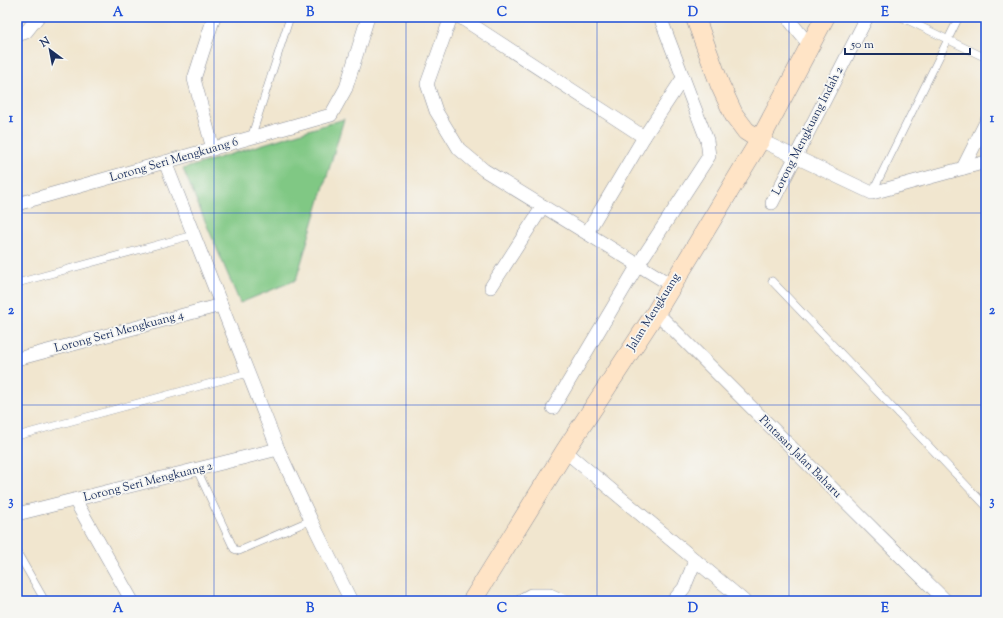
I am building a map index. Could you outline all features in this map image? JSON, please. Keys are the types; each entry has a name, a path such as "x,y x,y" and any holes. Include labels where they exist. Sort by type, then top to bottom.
{"main road":[{"path":"695,17 720,85 734,115 746,131 760,140"},
{"name":"Jalan Mengkuang","path":"472,601 565,451 656,312 760,140 825,17"}],"street":[{"path":"17,35 26,32 38,17"},
{"path":"213,149 194,79 214,17"},
{"name":"Lorong Seri Mengkuang 6","path":"17,204 331,115 346,88 368,17"},
{"path":"452,17 427,84 436,111 459,149 484,170 671,285"},
{"path":"460,17 644,136"},
{"path":"553,408 638,265 709,156 707,140 660,17"},
{"path":"789,17 790,21 810,46"},
{"name":"Lorong Mengkuang Indah 2","path":"772,203 867,17"},
{"path":"587,233 644,136 683,78"},
{"path":"963,168 986,122"},
{"path":"760,140 872,193 986,162"},
{"path":"165,162 278,449 351,601"},
{"path":"491,287 543,206"},
{"name":"Lorong Seri Mengkuang 4","path":"17,359 221,305"},
{"name":"Pintasan Jalan Baharu","path":"656,312 946,601"},
{"name":"Lorong Seri Mengkuang 2","path":"17,514 278,449"},
{"path":"565,451 744,601"},
{"path":"75,500 132,601"},
{"path":"673,601 684,588 695,561"},
{"path":"520,601 531,595 550,595 563,601"}],"lane":[{"path":"251,138 290,17"},
{"path":"901,17 986,58"},
{"path":"872,193 959,17"},
{"path":"17,283 193,235"},
{"path":"772,281 986,506"},
{"path":"17,436 248,373"},
{"path":"197,470 234,549 239,551 311,520"},
{"path":"17,552 46,601"}],"green space":[{"path":"344,119 296,280 240,303 183,169"}]}
